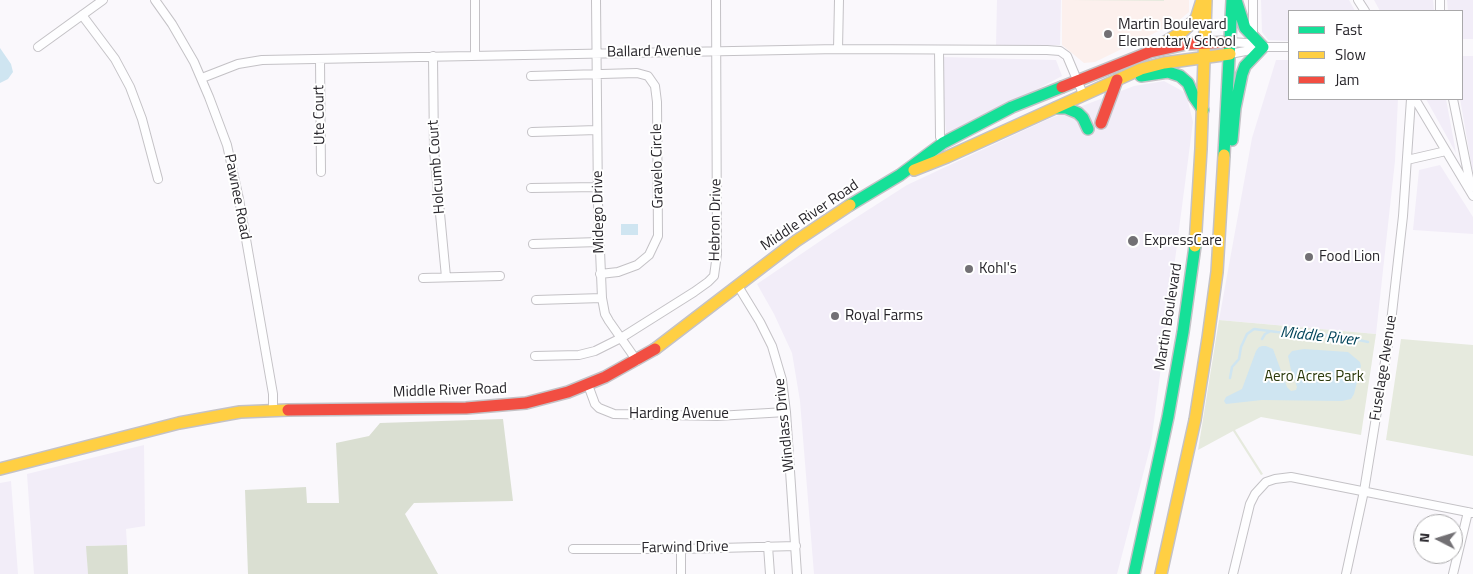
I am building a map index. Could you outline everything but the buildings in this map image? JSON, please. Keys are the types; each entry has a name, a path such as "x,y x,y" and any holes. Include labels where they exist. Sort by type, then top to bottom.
{"street":[{"path":"38,47 103,0"},
{"name":"Pawnee Road","path":"155,0 183,43 202,78 218,120 233,169 272,384 273,410"},
{"path":"474,0 474,56"},
{"name":"Midego Drive","path":"596,0 599,242 602,298 606,314 637,361"},
{"name":"Hebron Drive","path":"535,356 590,354 621,338 694,292 708,282 715,271 717,254 716,0"},
{"path":"838,49 839,0"},
{"path":"1150,52 1183,31 1196,19 1202,0"},
{"name":"Martin Boulevard","path":"1134,574 1158,465 1183,332 1195,244 1203,110 1206,0"},
{"path":"1161,574 1199,393 1217,272 1232,0"},
{"path":"1222,201 1231,154 1238,86 1245,66 1263,47 1246,28 1241,19 1236,0"},
{"path":"1253,0 1253,37"},
{"path":"82,15 115,59 130,86 142,119 158,178"},
{"name":"Middle River Road","path":"0,469 179,423 240,412 504,406 548,398 588,385 637,361 672,338 796,241 900,175 943,143 1012,107 1150,52 1186,44 1205,43 1230,48 1288,47"},
{"name":"Middle River Road","path":"900,175 947,157 1141,69 1164,63 1205,58 1246,43 1263,47"},
{"name":"Ballard Avenue","path":"202,78 248,61 838,49 1060,50 1068,56 1083,94"},
{"path":"939,50 940,137 943,143"},
{"name":"Holcumb Court","path":"433,56 434,150 446,277"},
{"name":"Ute Court","path":"320,59 321,172"},
{"path":"1101,123 1117,80 1155,73 1168,72 1180,76 1188,83 1194,98 1203,110"},
{"name":"Gravelo Circle","path":"531,76 644,74 652,80 655,86 658,236 653,249 644,260 628,269 600,274"},
{"name":"Fuselage Avenue","path":"1346,574 1364,491 1390,331 1411,100"},
{"path":"1416,100 1473,195"},
{"path":"1453,100 1473,195"},
{"path":"1054,108 1066,108 1078,113 1083,118 1088,129"},
{"path":"532,132 598,130"},
{"path":"1407,160 1446,151"},
{"path":"531,188 598,187"},
{"path":"533,244 599,242"},
{"path":"423,278 500,276"},
{"name":"Windlass Drive","path":"738,286 772,346 782,380 786,412 797,574"},
{"path":"536,300 602,298"},
{"name":"Harding Avenue","path":"588,385 595,404 599,408 614,414 717,416 786,412"},
{"path":"1234,574 1250,504 1266,482 1291,477 1471,513 1453,574"},
{"path":"768,546 770,574"},
{"name":"Farwind Drive","path":"573,549 796,546"},
{"path":"680,549 681,574"}],"shaded area":[{"path":"997,0 1061,0 1060,45 996,46"},
{"name":"Martin Boulevard Elementary School","path":"1062,0 1189,0 1189,12 1177,22 1095,62 1084,63 1062,45"},
{"path":"1261,0 1349,0 1354,10 1288,10 1288,41 1268,40 1262,32"},
{"path":"1374,0 1433,0 1434,10 1379,10"},
{"path":"1447,0 1473,0 1473,39 1463,39 1463,10 1448,10"},
{"path":"1463,56 1473,56 1473,173 1460,100 1463,100"},
{"path":"942,57 1056,60 1062,76 946,138"},
{"path":"1276,60 1288,60 1288,100 1398,100 1395,161 1376,334 1219,320 1252,138"},
{"path":"1164,81 1186,93 1193,122 1151,444 1117,574 814,574 800,401 792,353 774,314 757,284 907,185 1046,120 1134,86"},
{"path":"1427,100 1446,100 1456,153"},
{"path":"1440,165 1473,217 1473,234 1413,230 1419,170"},
{"path":"503,419 513,501 414,503 405,514 438,574 248,574 245,490 306,487 307,503 339,503 336,443 369,436 380,423"},
{"path":"144,445 145,526 126,529 127,545 87,546 88,574 34,574 27,474"},
{"path":"11,481 18,574 0,574 0,483"},
{"path":"127,545 128,574 88,574 86,546"}],"green space":[{"path":"1071,0 1164,0 1164,1"},
{"name":"Aero Acres Park","path":"1219,320 1376,334 1361,435 1261,417 1235,430 1263,474 1261,475 1233,431 1198,450"},
{"name":"Aero Acres Park","path":"1401,339 1473,345 1473,456 1386,440"}],"water":[{"path":"0,48 11,64 13,72 8,79 0,83"},
{"path":"621,224 638,224 638,235 621,235"},
{"path":"1262,346 1273,349 1287,387 1291,391 1296,390 1297,387 1288,356 1292,351 1304,349 1348,352 1360,362 1361,366 1354,394 1351,399 1342,401 1262,400 1226,404 1224,401 1226,397 1242,389 1256,351"}],"waterway":[{"name":"Middle River","path":"1230,378 1232,367 1239,359 1241,347 1247,334 1254,329 1340,336 1368,342"},
{"path":"1262,339 1269,332"}],"traffic: fast":[{"path":"1224,155 1232,0"},
{"path":"1232,140 1235,108 1242,74 1245,66 1263,47 1245,28 1236,0"},
{"path":"1141,76 1168,72 1180,76 1188,83 1194,97 1203,110"},
{"path":"850,205 900,175 943,143 1012,107 1062,87"},
{"path":"1056,108 1066,108 1078,113 1083,118 1088,129"},
{"path":"1134,574 1168,417 1183,332 1195,246"}],"traffic: slow":[{"path":"1159,46 1183,31 1196,19 1202,0"},
{"path":"1195,246 1201,149 1206,0"},
{"path":"914,170 947,157 1141,69 1164,63 1230,54"},
{"path":"1161,574 1195,420 1208,338 1217,272 1224,155"},
{"path":"655,349 796,241 850,205"},
{"path":"0,469 179,423 240,412 288,410"}],"traffic: jam":[{"path":"1062,87 1150,52 1186,44 1230,42"},
{"path":"1101,123 1117,80"},
{"path":"288,410 466,408 526,403 568,392 605,377 655,349"}],"place":[{"name":"Martin Boulevard Elementary School","path":"1108,34"},
{"name":"ExpressCare","path":"1133,241"},
{"name":"Food Lion","path":"1309,257"},
{"name":"Kohl's","path":"969,269"},
{"name":"Royal Farms","path":"835,316"}]}
